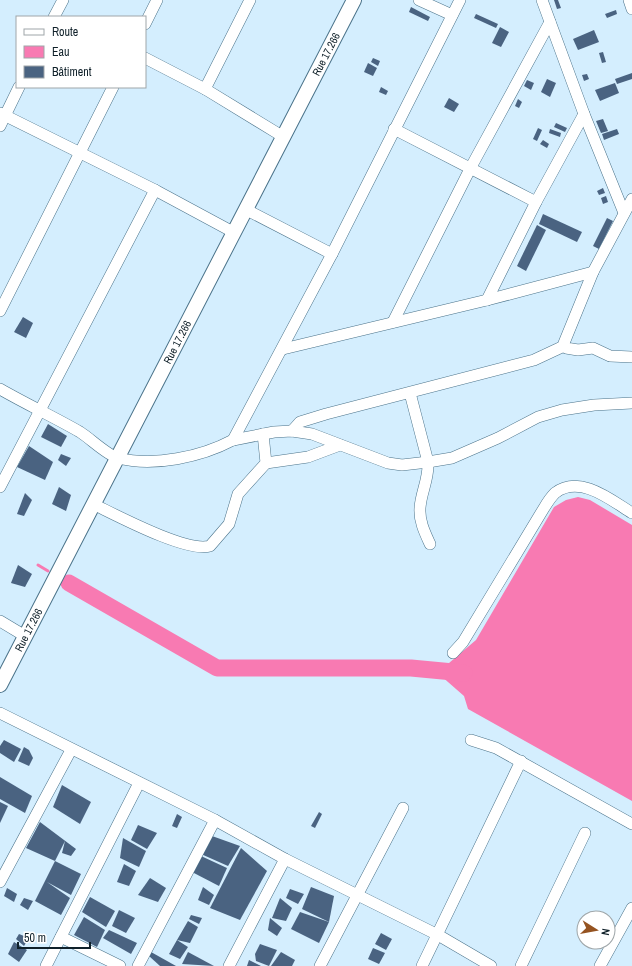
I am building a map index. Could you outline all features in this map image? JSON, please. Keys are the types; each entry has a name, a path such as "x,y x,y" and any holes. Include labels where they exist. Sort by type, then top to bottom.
{"main road":[{"name":"Rue 17.266","path":"0,685 282,136 354,0"}],"street":[{"path":"55,16 63,0"},
{"path":"146,22 157,0"},
{"path":"205,89 250,0"},
{"path":"419,0 452,15"},
{"path":"233,440 283,349 460,0"},
{"path":"542,0 584,114 624,212"},
{"path":"629,0 632,9"},
{"path":"393,322 471,167 550,22"},
{"path":"146,59 205,89 282,136"},
{"path":"0,126 3,114 18,88"},
{"path":"0,311 112,88"},
{"path":"3,114 155,190 233,232"},
{"path":"487,300 536,202 584,114"},
{"path":"394,129 471,167 536,202"},
{"path":"0,487 155,190"},
{"path":"564,346 564,339 593,272 632,199"},
{"path":"245,209 332,254"},
{"path":"283,349 487,300 593,272"},
{"path":"564,346 570,350 593,348 610,356 632,357"},
{"path":"292,431 300,422 534,360 564,346"},
{"path":"0,389 81,433 117,458 157,461 178,459 212,451 233,440 263,434 292,431 312,434 388,463 402,465 428,462 452,458 498,438 538,417 594,405 632,403"},
{"path":"410,393 428,462 429,473 420,507 420,516 430,544"},
{"path":"263,434 266,463"},
{"path":"93,504 175,541 206,547 214,543 226,529 238,494 266,463 308,457 340,445"},
{"path":"453,653 463,642 544,508 555,494 566,487 587,488 632,513"},
{"path":"0,621 25,636"},
{"path":"0,713 71,750 215,820 285,859 438,935 491,966"},
{"path":"471,740 496,748 521,761 632,824"},
{"path":"0,882 71,750"},
{"path":"422,966 521,761"},
{"path":"46,966 139,783"},
{"path":"320,966 403,808"},
{"path":"138,966 215,820"},
{"path":"520,966 585,833"},
{"path":"229,966 285,859"},
{"path":"600,966 632,908"},
{"path":"61,937 120,966"}],"water":[{"path":"578,497 590,500 632,525 632,801 468,709 464,696 440,675 441,665 449,663 476,640 554,507 566,500"}],"building":[{"path":"554,0 558,0 561,8 557,9"},
{"path":"411,7 430,17 428,21 409,12"},
{"path":"616,10 617,14 607,18 605,14"},
{"path":"476,14 498,24 496,28 474,18"},
{"path":"500,27 509,32 501,47 492,43"},
{"path":"594,30 599,42 578,50 573,39"},
{"path":"603,52 606,62 602,63 599,53"},
{"path":"373,58 380,61 378,66 371,62"},
{"path":"368,63 377,68 373,76 364,72"},
{"path":"632,73 632,79 617,84 615,79"},
{"path":"587,74 589,79 584,81 582,75"},
{"path":"547,79 556,83 550,97 541,92"},
{"path":"527,80 534,83 531,90 524,86"},
{"path":"615,83 619,93 600,101 595,90"},
{"path":"381,87 388,91 386,95 379,92"},
{"path":"449,98 459,104 454,112 444,107"},
{"path":"518,99 522,102 519,108 515,106"},
{"path":"603,119 608,131 601,133 596,121"},
{"path":"556,123 567,128 565,132 554,127"},
{"path":"538,128 542,130 537,141 533,139"},
{"path":"550,129 561,133 560,137 549,133"},
{"path":"617,129 619,134 604,140 602,134"},
{"path":"543,140 549,144 547,148 540,144"},
{"path":"603,188 605,193 599,195 597,191"},
{"path":"606,196 608,202 603,204 601,198"},
{"path":"543,214 582,232 577,242 539,224"},
{"path":"607,218 613,221 599,249 593,246"},
{"path":"537,225 546,230 526,271 517,266"},
{"path":"23,317 33,323 26,338 14,332"},
{"path":"48,424 67,436 61,447 41,437"},
{"path":"29,446 53,462 45,480 17,467"},
{"path":"61,454 71,458 66,466 58,460"},
{"path":"59,487 71,495 66,511 52,504"},
{"path":"25,493 32,500 24,516 17,514"},
{"path":"18,565 32,574 25,587 11,583"},
{"path":"4,740 21,749 14,762 0,753 0,746"},
{"path":"24,747 29,750 33,758 29,766 18,761"},
{"path":"0,777 32,796 25,813 0,799"},
{"path":"62,785 91,802 80,824 53,807"},
{"path":"0,802 8,806 0,823"},
{"path":"319,812 322,814 315,828 311,826"},
{"path":"177,814 182,817 177,828 172,826"},
{"path":"40,822 76,849 71,856 62,853 65,841 55,861 26,848"},
{"path":"138,825 157,833 147,849 131,840"},
{"path":"212,836 240,846 228,866 201,854"},
{"path":"123,838 146,851 139,867 120,858"},
{"path":"241,848 267,871 240,920 210,908"},
{"path":"201,856 227,868 219,886 192,872"},
{"path":"55,861 81,874 71,895 47,882 70,898 61,915 35,901"},
{"path":"124,864 136,871 129,886 117,882"},
{"path":"150,878 166,888 158,902 138,895"},
{"path":"203,887 214,895 209,905 198,900"},
{"path":"311,887 334,896 329,922 302,909"},
{"path":"7,888 17,894 14,902 4,896"},
{"path":"290,889 304,894 298,904 286,898"},
{"path":"90,897 115,911 106,927 82,912"},
{"path":"24,898 33,901 28,910 20,905"},
{"path":"280,898 292,908 286,921 272,918"},
{"path":"119,910 135,918 126,933 112,926"},
{"path":"300,912 329,922 319,943 291,929"},
{"path":"191,915 202,918 199,924 189,919"},
{"path":"84,917 105,930 97,947 74,935"},
{"path":"270,918 282,928 277,936 268,930"},
{"path":"188,921 198,927 190,943 177,940"},
{"path":"109,930 137,943 131,954 103,938"},
{"path":"381,933 392,939 386,950 375,944"},
{"path":"19,934 29,938 24,946 16,939"},
{"path":"177,940 188,947 180,959 169,954"},
{"path":"14,942 27,950 19,962 8,954"},
{"path":"260,944 277,950 269,966 256,961 255,954"},
{"path":"373,948 385,953 379,964 368,959"},
{"path":"151,952 176,966 160,966 149,956"},
{"path":"188,952 214,966 182,964"},
{"path":"281,952 295,960 292,966 271,966"},
{"path":"249,960 261,966 247,966"}],"waterway":[{"path":"38,565 48,571"},
{"path":"69,583 217,668 411,668 464,673"}]}
